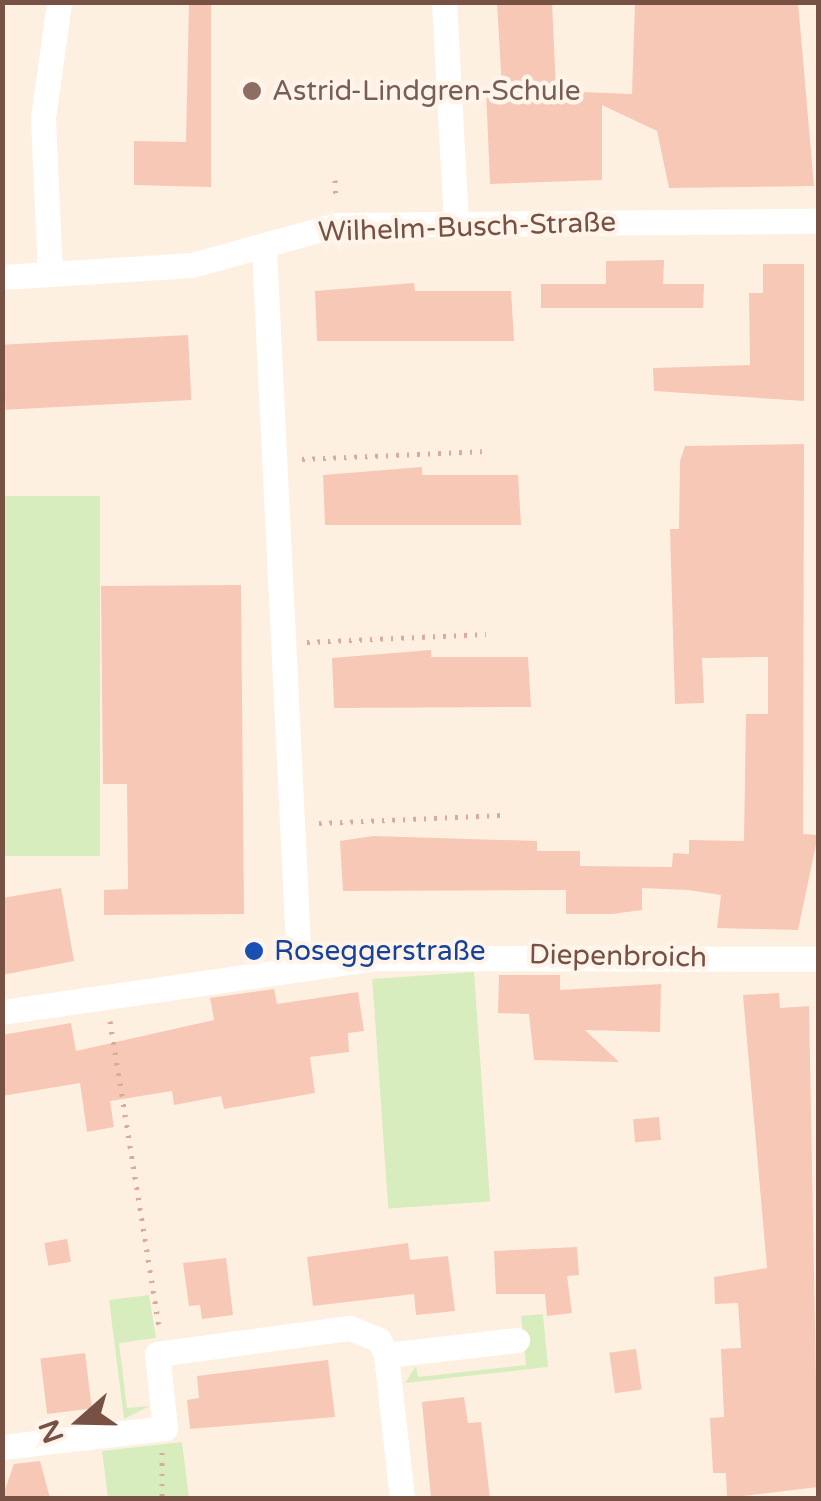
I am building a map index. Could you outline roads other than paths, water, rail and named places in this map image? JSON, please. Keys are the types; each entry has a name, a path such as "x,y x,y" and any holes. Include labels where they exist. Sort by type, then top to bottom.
{"street":[{"path":"50,274 43,118 59,2"},
{"path":"444,2 456,223"},
{"name":"Wilhelm-Busch-Straße","path":"2,277 264,250 336,225 818,221"},
{"path":"264,250 298,964"},
{"name":"Diepenbroich","path":"2,1012 298,964 464,955 818,959"},
{"path":"2,1447 159,1429 164,1354 350,1328 378,1340 386,1355 402,1498"},
{"path":"386,1355 517,1340"}],"place":[{"name":"Astrid-Lindgren-Schule","path":"252,91"},
{"name":"Roseggerstraße","path":"254,951"}]}
